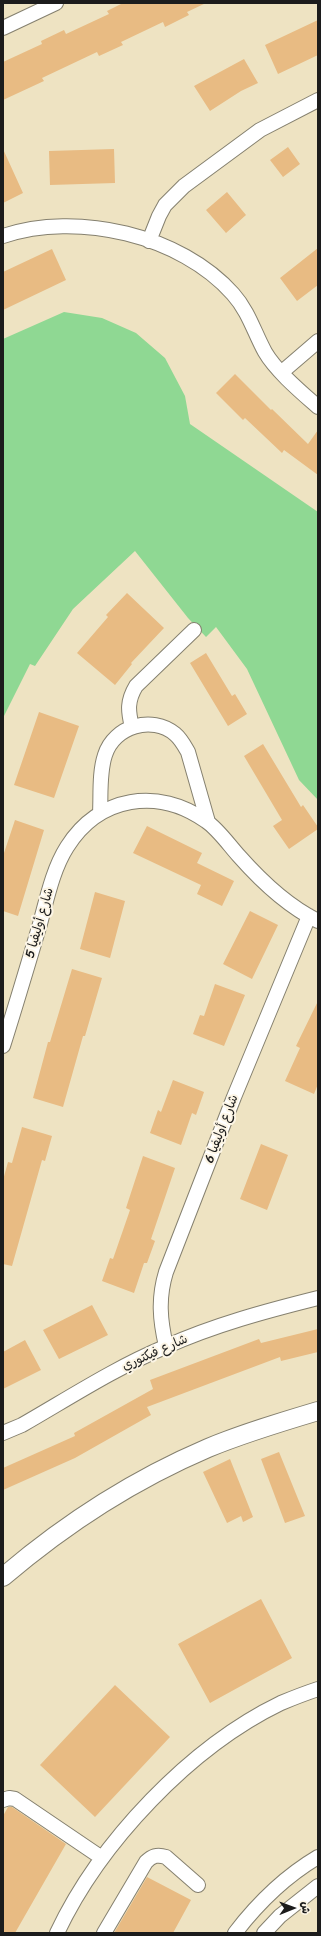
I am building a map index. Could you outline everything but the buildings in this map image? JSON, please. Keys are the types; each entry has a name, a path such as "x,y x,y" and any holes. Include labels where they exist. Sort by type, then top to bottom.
{"main road":[{"path":"3,1577 58,1532 106,1500 156,1472 209,1448 263,1428 318,1411"}],"street":[{"path":"3,28 56,3"},
{"path":"149,241 159,216 166,205 184,186 260,130 318,100"},
{"path":"3,236 31,229 76,226 116,231 149,241 179,254 204,269 232,294 249,317 266,353 282,372 318,406"},
{"path":"282,372 318,341"},
{"path":"132,727 128,705 136,686 194,630"},
{"name":"شارع أوليفيا 5","path":"100,813 105,755 115,738 132,727 143,724 165,728 175,734 182,742 188,752 208,822"},
{"name":"شارع أوليفيا 5","path":"3,1046 59,863 75,834 100,813 136,801 156,800 175,804 192,811 208,822 256,875 284,900 313,919"},
{"name":"شارع أوليفيا 6","path":"166,1346 160,1311 162,1285 166,1272 234,1097 313,919"},
{"name":"شارع فيكتوري","path":"3,1434 22,1426 130,1363 166,1346 248,1316 318,1298"},
{"path":"57,1933 83,1886 102,1858 145,1808 175,1777 208,1749 244,1724 281,1703 318,1689"},
{"path":"3,1800 9,1798 15,1799 102,1858"},
{"path":"104,1933 146,1862 151,1857 160,1855 166,1857 198,1885"},
{"path":"235,1933 265,1898 286,1879 318,1857"},
{"path":"264,1933 280,1916 318,1886"}],"green space":[{"path":"64,312 102,318 136,333 165,358 185,396 190,424 318,512 318,800 299,780 247,669 216,627 206,637 188,618 135,551 73,609 35,666 30,664 3,718 3,339"}]}
